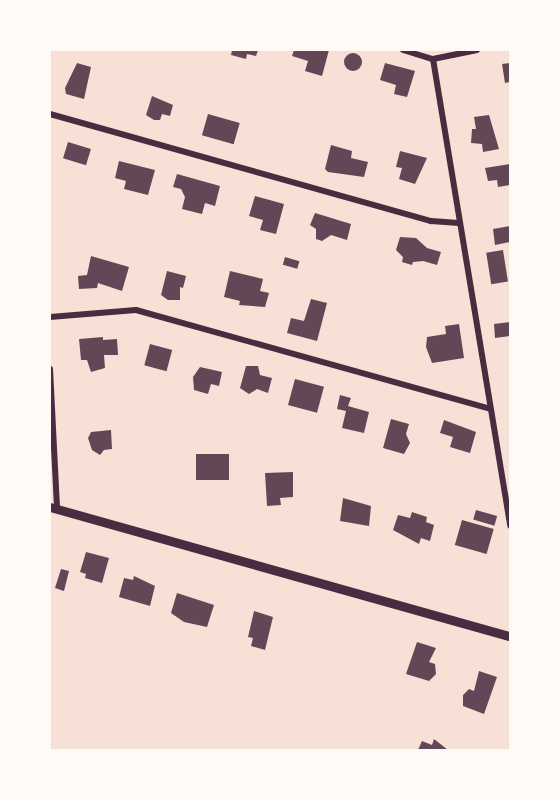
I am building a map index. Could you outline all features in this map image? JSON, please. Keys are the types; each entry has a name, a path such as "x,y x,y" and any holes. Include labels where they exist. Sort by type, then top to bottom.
{"main road":[{"path":"53,508 510,636"}],"street":[{"path":"403,50 433,58 477,50"},
{"path":"433,58 510,526"},
{"path":"50,114 431,221 459,223"},
{"path":"50,317 136,310 490,409"},
{"path":"50,369 53,508"}],"building":[{"path":"232,50 258,50 256,56 247,54 246,59 231,55"},
{"path":"294,50 329,50 322,76 305,71 308,61 292,56"},
{"path":"353,53 359,56 362,62 359,68 353,71 347,68 344,62 347,56"},
{"path":"77,63 91,67 84,99 66,94 65,88"},
{"path":"385,63 415,71 407,97 394,94 396,85 380,80"},
{"path":"510,63 510,82 505,83 502,64"},
{"path":"152,96 173,105 170,116 162,114 160,120 154,120 146,115"},
{"path":"208,114 240,123 234,144 202,135"},
{"path":"489,115 499,149 483,152 482,144 471,143 472,129 476,129 474,117"},
{"path":"68,142 91,149 86,165 63,158"},
{"path":"331,145 352,151 351,158 368,162 364,177 328,172 325,169"},
{"path":"400,151 427,158 415,184 399,179 402,168 396,167"},
{"path":"119,161 155,170 148,195 124,189 126,181 115,178"},
{"path":"510,164 510,185 498,187 497,180 488,181 485,168"},
{"path":"177,174 220,186 215,206 205,203 202,214 182,209 185,197 181,189 173,187"},
{"path":"255,196 284,204 276,234 260,230 263,220 249,216"},
{"path":"315,213 351,224 347,240 331,235 322,241 316,239 316,229 310,225"},
{"path":"510,226 510,242 495,245 493,229"},
{"path":"400,237 416,238 427,248 441,252 437,265 423,261 413,262 412,265 402,262 403,257 396,250"},
{"path":"503,250 508,282 491,284 486,253"},
{"path":"91,256 129,267 122,291 98,283 97,288 79,289 78,276 87,275"},
{"path":"285,257 299,261 297,269 283,265"},
{"path":"167,271 186,276 183,288 180,287 180,300 168,300 161,295"},
{"path":"230,271 263,279 260,291 269,293 265,307 239,305 240,301 224,297"},
{"path":"311,299 327,303 317,341 287,333 291,318 304,321"},
{"path":"510,322 510,336 495,338 494,324"},
{"path":"459,324 464,358 432,363 426,347 427,337 446,334 445,326"},
{"path":"103,337 103,340 117,339 118,355 104,355 105,368 91,372 87,360 81,360 79,339"},
{"path":"150,344 172,350 167,371 144,365"},
{"path":"246,366 258,366 260,375 272,378 268,393 257,389 249,394 240,388"},
{"path":"200,367 222,372 219,386 211,384 208,394 194,390 193,377"},
{"path":"295,379 324,387 317,413 288,405"},
{"path":"340,395 351,398 348,406 369,412 364,433 342,428 346,411 337,409"},
{"path":"391,419 409,424 406,434 410,443 404,454 383,448"},
{"path":"444,420 476,432 470,453 450,447 453,437 440,433"},
{"path":"111,430 112,449 104,450 100,455 92,450 88,438 91,432"},
{"path":"196,454 229,454 229,480 196,480"},
{"path":"293,472 293,497 280,498 281,505 267,506 265,473"},
{"path":"343,498 371,506 369,526 340,521"},
{"path":"476,510 497,516 494,526 473,520"},
{"path":"412,512 427,517 426,522 434,525 430,541 421,538 419,544 393,530 398,515 410,518"},
{"path":"462,520 494,529 487,554 455,545"},
{"path":"86,552 109,558 102,583 85,578 86,574 80,572"},
{"path":"61,569 69,571 64,591 55,588"},
{"path":"134,576 155,586 150,606 119,597 124,578 133,580"},
{"path":"177,593 214,605 207,627 184,622 171,613"},
{"path":"254,611 273,617 265,650 251,646 253,638 248,637"},
{"path":"417,642 436,648 429,662 435,664 436,674 429,681 406,674"},
{"path":"479,671 497,677 484,714 463,706 463,695 469,689 474,691"},
{"path":"434,739 448,750 418,750 422,741 432,745"}]}
